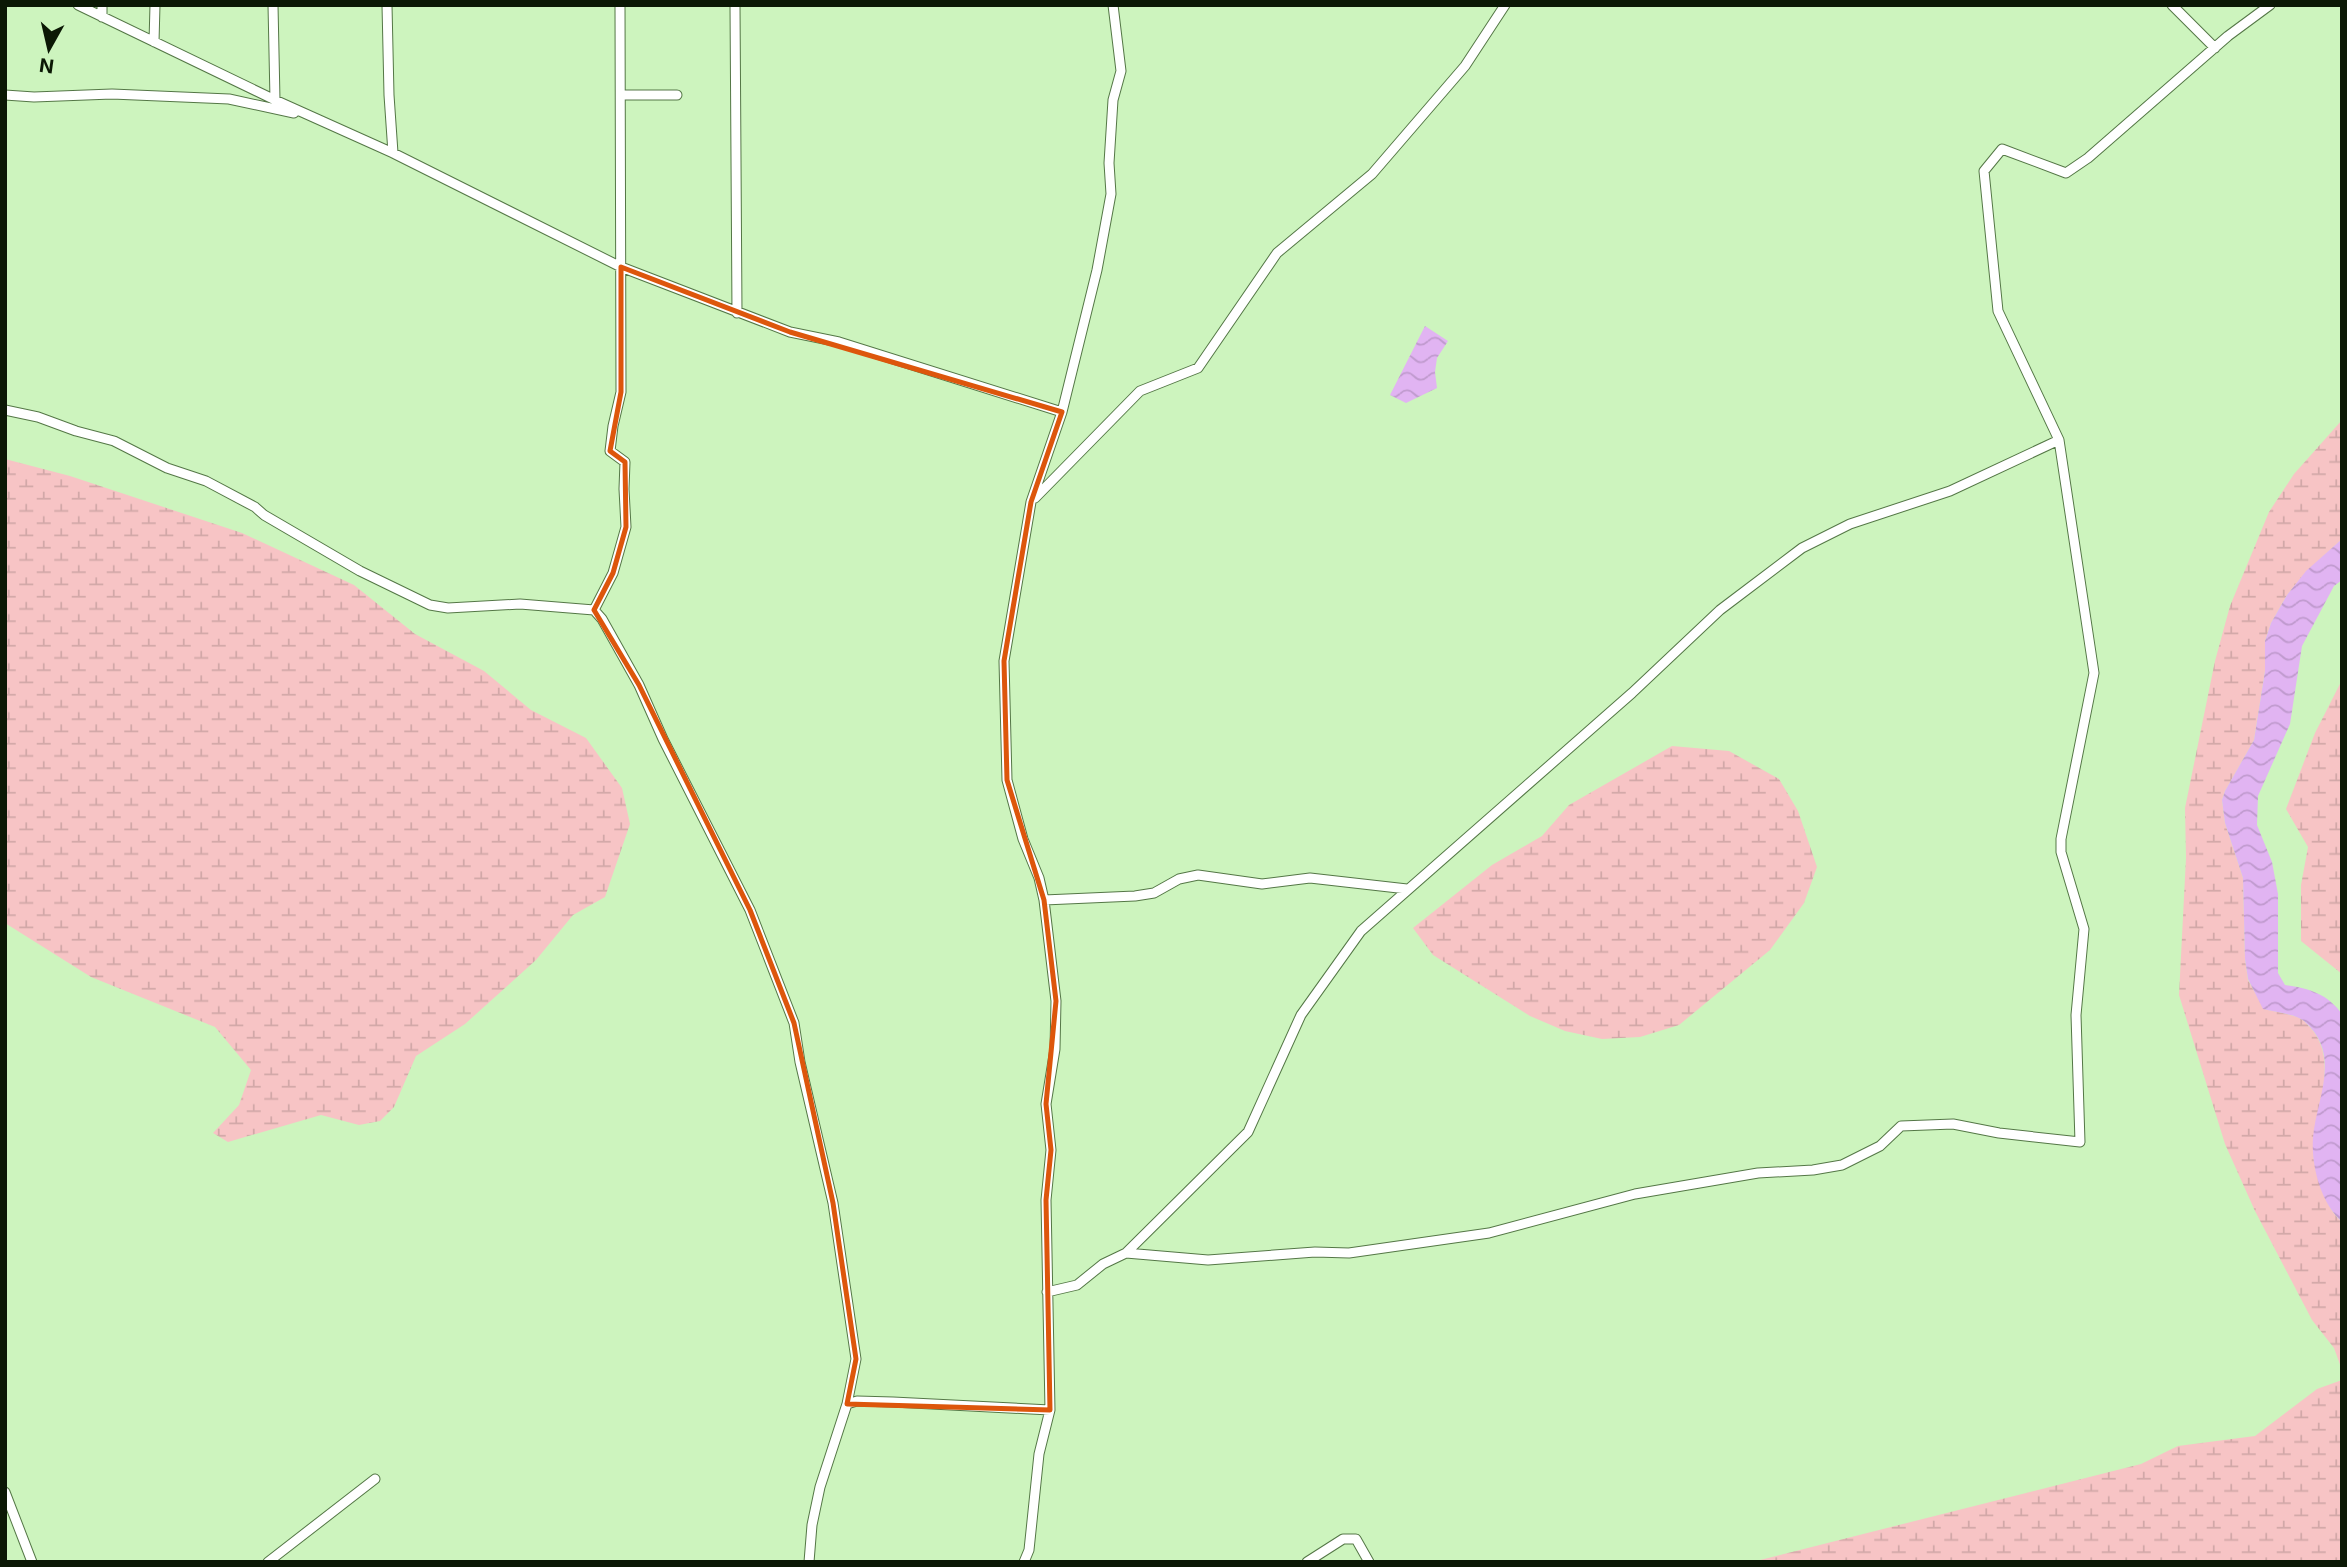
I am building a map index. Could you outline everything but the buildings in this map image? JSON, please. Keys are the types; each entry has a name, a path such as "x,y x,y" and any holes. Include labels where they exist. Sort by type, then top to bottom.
{"street":[{"path":"78,5 309,116 393,153 621,267 790,332 839,342 1062,412"},
{"path":"102,5 102,17"},
{"path":"154,43 155,5"},
{"path":"273,5 275,100"},
{"path":"387,5 393,153"},
{"path":"594,610 613,573 626,527 625,462 610,451 612,426 621,392 620,5"},
{"path":"736,5 737,313"},
{"path":"1024,1562 1029,1550 1039,1454 1050,1410 1046,1200 1051,1150 1046,1104 1055,1049 1056,1002 1044,900 1007,780 1004,660 1031,502 1062,412 1097,270 1111,194 1109,163 1113,100 1121,71 1113,5"},
{"path":"1031,502 1140,391 1198,368 1277,253 1372,174 1465,66 1505,5"},
{"path":"2172,5 2215,48"},
{"path":"1126,1253 1208,1260 1315,1252 1349,1253 1489,1233 1635,1194 1758,1172 1813,1170 1842,1165 1881,1146 1901,1126 1952,1124 1999,1133 2080,1142 2077,1015 2084,929 2061,852 2061,839 2094,673 2059,440 1998,311 1984,171 2002,149 2066,173 2088,159 2215,48 2270,5"},
{"path":"5,96 112,94 229,99 309,116"},
{"path":"622,95 677,95"},
{"path":"5,410 38,417 114,441 167,468 206,481 256,507 264,515 360,571 430,605 448,608 520,604 594,610 603,619 639,685 663,739 750,910 794,1023 800,1062 833,1203 856,1359 847,1404 820,1488 812,1525 809,1562"},
{"path":"1047,1292 1077,1285 1103,1264 1126,1253 1248,1132 1301,1015 1361,931 1632,693 1720,610 1802,548 1850,524 1950,491 2059,440"},
{"path":"1044,900 1144,894 1154,892 1179,879 1198,875 1262,884 1310,878 1407,889"},
{"path":"847,1404 857,1401 893,1402 1050,1410"},
{"path":"268,1562 375,1479"},
{"path":"5,1492 32,1562"},
{"path":"1307,1562 1343,1539 1356,1539 1369,1562"}],"highlighted area":[{"path":"621,267 790,332 1062,412 1031,502 1004,661 1007,780 1044,900 1056,1001 1046,1104 1051,1150 1046,1200 1050,1410 847,1404 856,1359 833,1203 794,1023 750,910 639,685 594,610 613,573 626,527 625,462 610,451 621,392"}],"green space":[{"path":"2342,420 2342,539 2306,572 2287,595 2271,623 2265,641 2265,671 2254,740 2222,800 2225,823 2243,878 2248,980 2264,1009 2304,1021 2317,1036 2323,1052 2325,1070 2316,1124 2314,1160 2327,1201 2342,1222 2342,1370 2334,1348 2312,1320 2255,1211 2225,1144 2179,995 2186,858 2185,808 2215,661 2230,606 2269,512 2294,474"},
{"path":"5,459 70,476 242,533 354,585 415,634 484,671 531,710 586,738 622,788 630,824 605,897 573,915 536,960 465,1024 416,1056 394,1107 380,1121 359,1125 321,1115 228,1142 213,1133 239,1105 251,1070 215,1027 91,977 5,923"},
{"path":"2342,680 2342,974 2301,941 2301,885 2308,847 2286,809 2315,733"},
{"path":"1672,746 1729,751 1779,779 1798,811 1817,867 1804,903 1770,950 1679,1025 1640,1037 1602,1039 1565,1031 1530,1016 1433,955 1413,928 1492,865 1542,836 1569,805"},
{"path":"2342,1380 2342,1562 1752,1562 2141,1464 2178,1446 2255,1436 2317,1389"}],"water":[{"path":"1425,326 1448,341 1437,358 1437,388 1406,403 1390,395"},
{"path":"2342,539 2342,580 2334,586 2302,646 2290,724 2258,796 2257,825 2272,862 2278,894 2278,973 2285,985 2317,993 2331,1001 2342,1014 2342,1222 2323,1194 2314,1160 2313,1138 2324,1078 2322,1048 2316,1034 2304,1021 2263,1009 2248,979 2243,878 2225,823 2222,800 2254,740 2265,671 2265,641 2271,623 2287,595 2306,571"}]}
